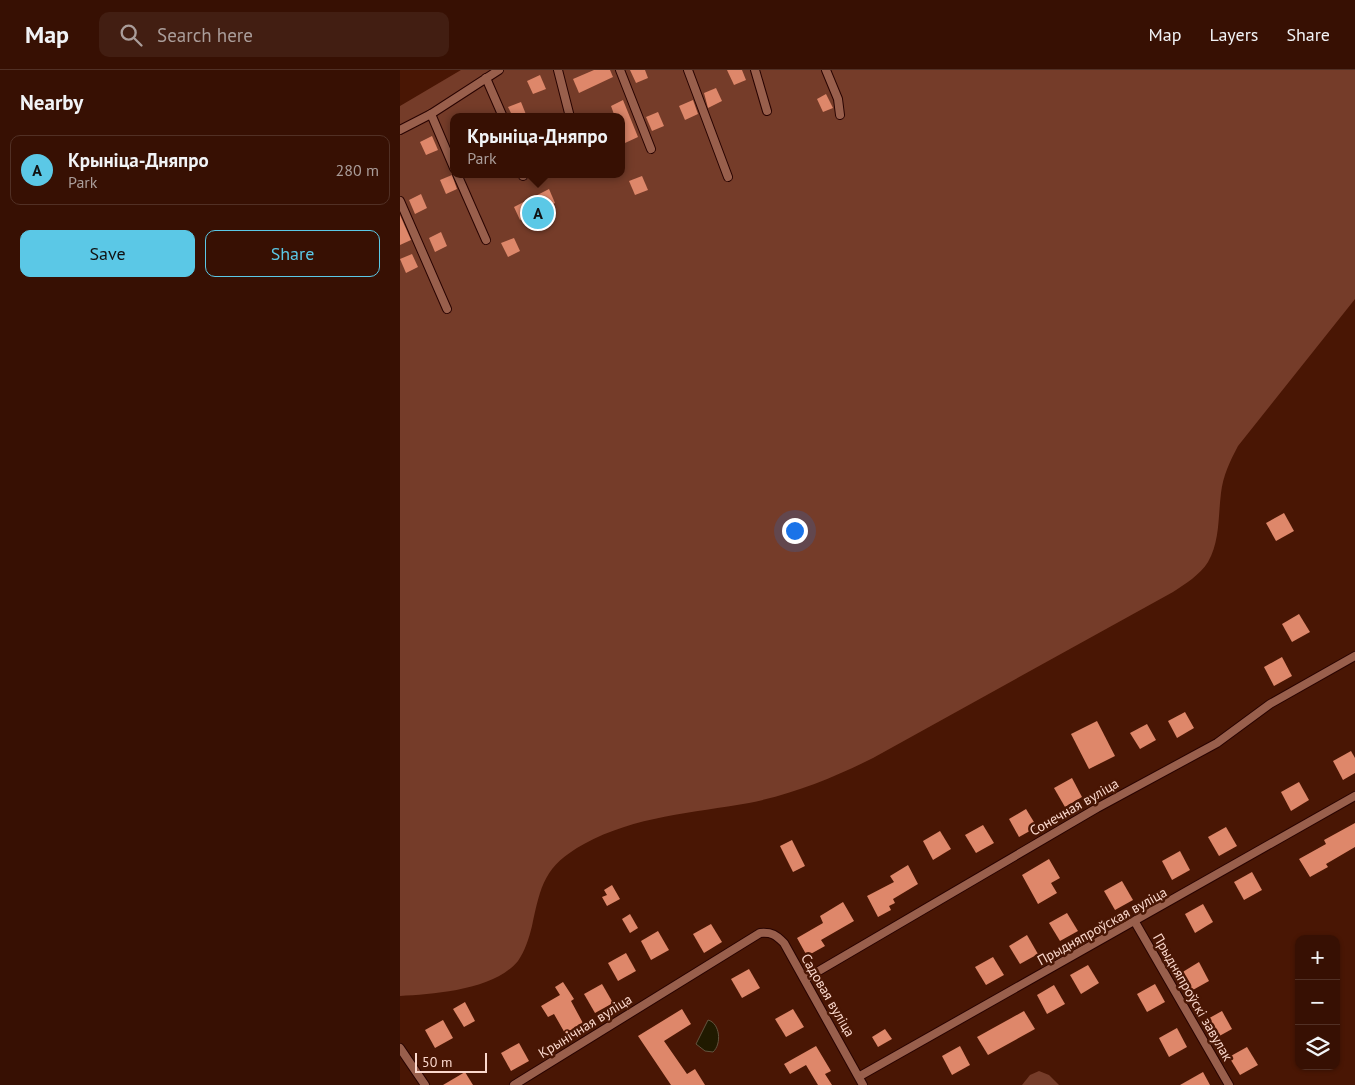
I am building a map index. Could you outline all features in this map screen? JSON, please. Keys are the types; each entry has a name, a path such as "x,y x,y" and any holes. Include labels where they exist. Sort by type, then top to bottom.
{"street":[{"path":"400,130 430,114 499,70"},
{"path":"558,70 569,113"},
{"path":"620,70 651,149"},
{"path":"688,70 728,177"},
{"path":"755,70 767,111"},
{"path":"826,70 838,98 840,115"},
{"path":"486,78 501,113"},
{"path":"430,114 450,159"},
{"path":"459,178 486,240"},
{"path":"400,201 447,309"},
{"name":"Сонечная вуліца","path":"805,979 1097,808 1217,743 1270,704 1354,660"},
{"name":"Прыдняпроўская вуліца","path":"860,1076 1355,796"},
{"name":"Прыдняпроўскі завулак","path":"1135,922 1229,1085"},
{"name":"Садовая вуліца","path":"760,933 769,932 776,935 784,943 860,1076 863,1085"},
{"name":"Крынічная вуліца","path":"514,1085 760,933"},
{"path":"400,1048 425,1085"}],"shaded area":[{"path":"461,70 1355,70 1355,299 1238,446 1223,481 1215,546 1205,567 1197,575 1173,592 873,758 843,772 797,790 749,803 644,821 623,827 584,844 560,860 546,878 538,899 525,949 518,961 507,971 494,978 463,989 400,996 400,106"},
{"path":"708,1020 715,1025 719,1039 713,1052 705,1051 696,1044"},
{"path":"1039,1071 1049,1075 1059,1085 1022,1085 1030,1075"}],"building":[{"path":"594,70 610,70 613,77 579,93 573,79"},
{"path":"630,70 645,70 648,78 636,83"},
{"path":"727,70 742,70 746,80 734,85"},
{"path":"540,75 546,89 533,94 527,81"},
{"path":"716,88 722,101 708,108 704,93"},
{"path":"826,94 833,108 823,112 817,99"},
{"path":"623,100 638,137 625,143 625,113 614,113 611,106"},
{"path":"693,100 698,114 685,120 679,106"},
{"path":"521,102 525,113 511,113 508,107"},
{"path":"658,112 664,126 652,131 646,117"},
{"path":"432,136 438,150 426,155 420,142"},
{"path":"450,176 450,178 453,178 457,189 446,194 440,180"},
{"path":"642,176 648,190 635,195 629,181"},
{"path":"549,189 555,203 520,220 514,207"},
{"path":"421,194 427,208 415,214 409,200"},
{"path":"400,215 411,240 400,245"},
{"path":"441,232 447,246 435,252 429,238"},
{"path":"514,238 520,251 508,257 501,243"},
{"path":"412,254 418,267 406,273 400,259"},
{"path":"1284,513 1294,531 1276,541 1266,523"},
{"path":"1299,614 1310,632 1292,642 1282,624"},
{"path":"1282,657 1292,676 1274,686 1264,667"},
{"path":"1185,712 1194,728 1177,738 1168,721"},
{"path":"1097,721 1115,756 1089,769 1071,734"},
{"path":"1147,724 1156,740 1140,749 1130,733"},
{"path":"1351,751 1355,758 1355,773 1343,780 1333,761"},
{"path":"1072,778 1082,797 1065,807 1054,788"},
{"path":"1299,782 1309,800 1291,811 1281,792"},
{"path":"1026,809 1037,827 1019,837 1009,819"},
{"path":"1355,823 1355,847 1326,864 1328,867 1310,877 1299,859 1326,844 1324,840"},
{"path":"983,825 994,843 976,853 965,835"},
{"path":"1226,827 1237,846 1219,856 1208,837"},
{"path":"940,831 951,849 933,860 923,841"},
{"path":"792,840 805,866 793,872 780,846"},
{"path":"1180,851 1190,870 1172,880 1162,861"},
{"path":"1049,859 1060,878 1051,883 1057,893 1038,904 1022,875"},
{"path":"908,865 918,884 893,899 895,903 889,906 891,910 878,917 867,896 894,882 890,876"},
{"path":"1252,872 1262,890 1244,900 1234,882"},
{"path":"1122,881 1133,900 1115,910 1104,891"},
{"path":"612,885 620,899 607,906 602,897 607,895 604,890"},
{"path":"843,902 854,921 821,940 825,946 807,956 797,938 823,923 820,916"},
{"path":"1203,904 1213,922 1195,933 1185,914"},
{"path":"1067,913 1078,931 1060,941 1049,923"},
{"path":"630,914 638,928 630,933 622,919"},
{"path":"711,924 722,942 704,953 693,934"},
{"path":"658,931 669,950 651,960 641,941"},
{"path":"1027,935 1038,954 1020,964 1009,946"},
{"path":"626,953 636,971 618,981 608,963"},
{"path":"993,957 1004,975 986,985 975,967"},
{"path":"1199,962 1209,981 1191,991 1181,973"},
{"path":"1088,965 1099,983 1081,994 1070,975"},
{"path":"749,969 760,988 742,998 731,979"},
{"path":"563,982 574,999 571,1001 584,1025 566,1035 554,1014 548,1017 541,1006 560,995 555,987"},
{"path":"602,984 613,1003 595,1013 584,994"},
{"path":"1155,984 1165,1002 1147,1012 1137,994"},
{"path":"1054,985 1065,1004 1047,1014 1037,995"},
{"path":"465,1002 475,1021 464,1027 453,1009"},
{"path":"682,1009 691,1024 664,1041 687,1074 695,1069 705,1085 671,1085 638,1036"},
{"path":"793,1009 804,1027 786,1037 775,1019"},
{"path":"1024,1011 1035,1029 988,1055 977,1037"},
{"path":"1222,1011 1232,1029 1214,1039 1204,1021"},
{"path":"443,1020 453,1038 435,1048 425,1030"},
{"path":"1177,1028 1187,1047 1169,1057 1159,1038"},
{"path":"885,1029 892,1039 878,1047 872,1037"},
{"path":"519,1043 529,1061 511,1071 501,1053"},
{"path":"816,1046 831,1071 825,1074 832,1085 818,1085 806,1065 790,1074 784,1064"},
{"path":"960,1046 970,1065 952,1075 942,1056"},
{"path":"1247,1047 1258,1065 1240,1075 1229,1057"},
{"path":"465,1072 473,1085 443,1085"},
{"path":"1203,1072 1210,1085 1180,1085"}],"place":[{"name":"Крыніца-Дняпро","path":"538,213"}]}
